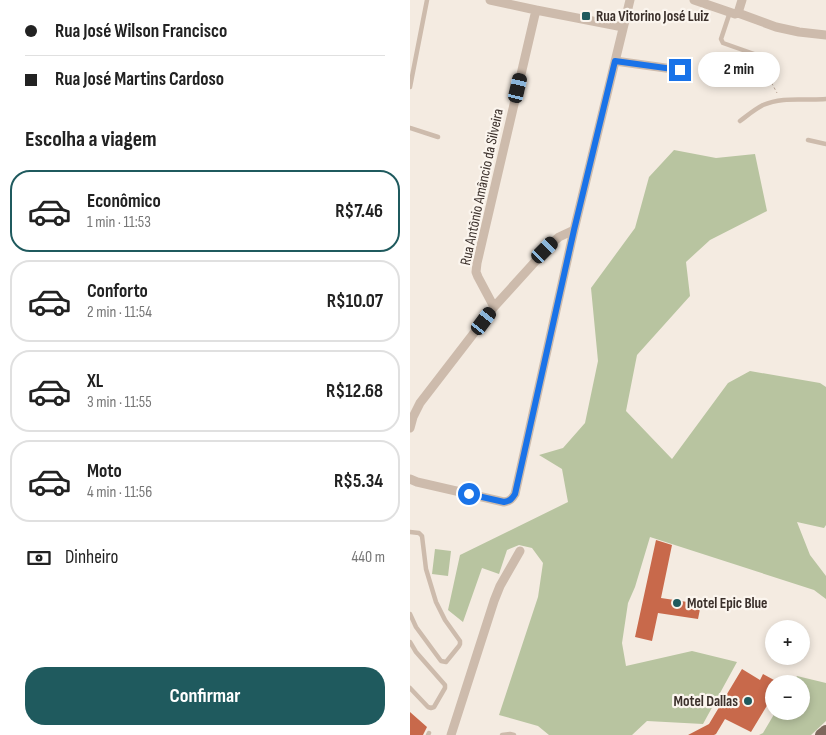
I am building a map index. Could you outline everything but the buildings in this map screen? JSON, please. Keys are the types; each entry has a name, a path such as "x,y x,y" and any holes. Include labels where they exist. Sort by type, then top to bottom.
{"main road":[{"path":"821,735 826,730"}],"street":[{"path":"490,0 623,27"},
{"path":"410,479 504,502 508,501 515,494 574,230 630,0"},
{"path":"694,0 776,27 799,32 826,34"},
{"path":"734,13 742,0"},
{"name":"Rua Antônio Amâncio da Silveira","path":"494,308 478,277 476,263 536,10"},
{"path":"615,61 680,70"},
{"path":"410,428 420,403 494,308 552,242 574,230"},
{"path":"451,735 494,601 500,586 520,551"}],"lane":[{"path":"410,87 427,0"},
{"path":"734,13 721,39 723,43 757,55"},
{"path":"740,121 765,104 781,100 826,99"},
{"path":"410,128 438,137"},
{"path":"808,140 826,144"},
{"path":"410,532 419,533 422,536 426,569 436,602 445,620 460,641 459,646 446,662 441,661 416,627 410,614"},
{"path":"410,642 416,652 445,685 434,707 431,708 410,688"},
{"path":"502,735 514,735"}],"path":[{"path":"757,55 781,100"}],"green space":[{"path":"674,150 716,158 755,154 767,211 710,240 686,262 690,296 637,355 626,411 672,459 728,383 750,371 820,383 826,387 826,525 824,528 797,522 810,555 826,576 826,599 814,590 650,537 635,587 628,603 622,643 626,666 692,651 737,662 703,724 647,721 632,735 549,735 538,726 499,715 538,597 543,563 532,548 519,545 507,550 499,574 482,568 463,622 448,610 460,555 568,502 562,469 539,455 563,448 585,423 598,361 591,288 635,228 649,177"},
{"path":"435,549 451,551 448,576 432,574"},
{"path":"810,679 826,683 826,721 811,735 759,735 763,733 771,720 810,720"}],"place":[{"name":"Rua Vitorino José Luiz","path":"586,16"},
{"name":"Motel Epic Blue","path":"677,603"},
{"name":"Motel Dallas","path":"748,701"}],"route":[{"path":"469,494 504,502 508,501 515,494 574,230 615,61 680,70"}]}
